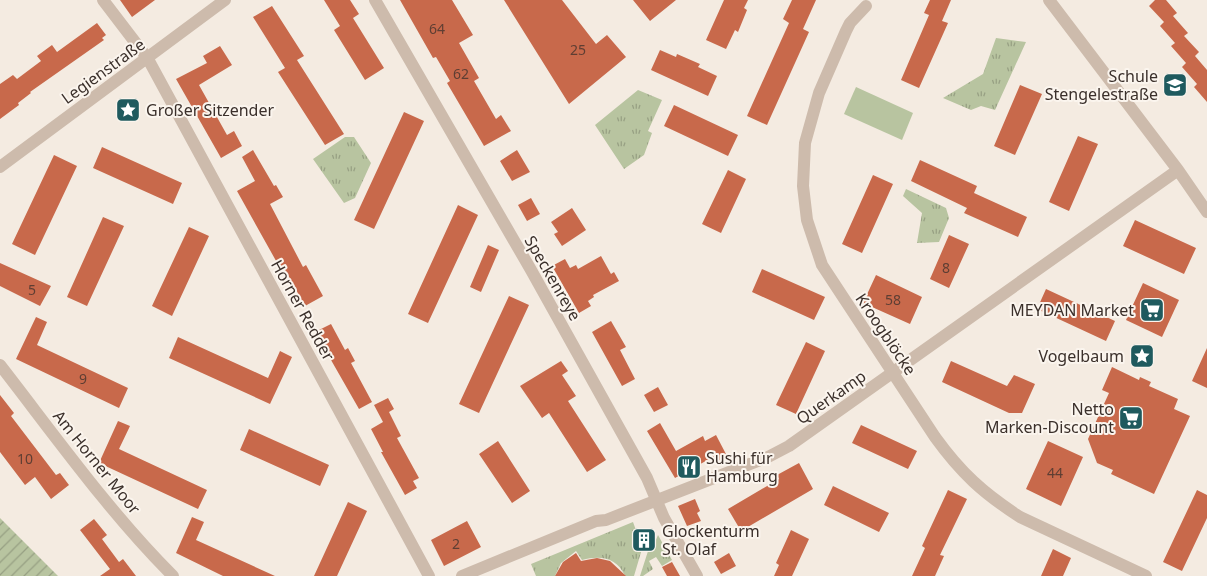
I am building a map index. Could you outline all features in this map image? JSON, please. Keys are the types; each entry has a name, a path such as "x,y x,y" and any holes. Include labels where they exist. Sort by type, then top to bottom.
{"street":[{"name":"Horner Redder","path":"103,0 148,58 430,576"},
{"name":"Legienstraße","path":"0,167 226,0"},
{"name":"Speckenreye","path":"375,0 531,270 647,478 664,518 697,576"},
{"path":"1049,0 1178,170 1207,212"},
{"name":"Kroogblöcke","path":"866,6 850,23 819,92 804,143 803,186 807,220 822,265 953,462 970,480 1001,505 1028,521 1146,576"},
{"name":"Querkamp","path":"462,576 596,521 606,520 763,459 789,446 1178,170"},
{"name":"Am Horner Moor","path":"0,365 89,481 174,576"}],"green space":[{"path":"996,38 1026,42 995,110 981,106 971,110 943,98 983,74"},
{"path":"856,87 913,113 902,140 844,114"},
{"path":"638,90 662,100 648,131 652,133 644,155 624,169 595,125"},
{"path":"345,137 354,137 371,163 355,198 344,203 313,159"},
{"path":"906,189 946,208 949,218 939,242 917,243 922,213 903,196"},
{"path":"0,518 58,576 0,576"},
{"path":"633,522 637,533 635,543 642,549 634,576 625,576 613,561 607,559 582,560 576,551 561,563 555,576 536,576 531,564"},
{"path":"658,535 672,560 662,566 656,557 649,561 653,569 640,576 649,548 652,549"}],"building":[{"path":"120,0 155,0 132,17"},
{"path":"324,0 350,0 359,14 353,18 384,68 365,80 334,30 340,26"},
{"path":"400,0 452,0 473,35 459,43 479,78 474,81 496,119 501,115 511,131 484,146 447,83 450,81 436,57 433,58"},
{"path":"504,0 562,0 596,44 607,35 626,57 569,104"},
{"path":"633,0 676,0 650,21"},
{"path":"724,0 748,0 744,8 747,10 738,32 735,30 726,49 706,40"},
{"path":"792,0 816,0 803,29 809,32 767,125 747,116 789,23 783,19"},
{"path":"930,0 951,0 942,21 948,23 919,88 901,80 929,15 924,13"},
{"path":"1155,0 1166,0 1177,13 1173,16 1188,33 1184,36 1199,52 1195,56 1207,70 1207,102 1194,87 1197,84 1182,67 1186,63 1171,46 1175,43 1160,26 1164,22 1149,6"},
{"path":"272,6 304,56 297,60 344,134 325,145 278,72 285,68 253,17"},
{"path":"97,23 106,35 102,38 104,40 30,92 18,103 19,105 0,119 0,84 13,75 17,79 41,61 37,56 52,45 57,52"},
{"path":"220,46 232,65 199,85 227,135 234,131 242,146 221,158 176,79 207,63 203,56"},
{"path":"660,50 676,57 677,54 700,64 698,67 717,76 708,96 651,70"},
{"path":"1020,85 1042,94 1015,155 994,146"},
{"path":"674,105 738,135 728,156 664,126"},
{"path":"404,112 424,121 374,229 354,220"},
{"path":"1078,136 1098,144 1069,211 1049,202"},
{"path":"102,147 182,183 173,204 93,168"},
{"path":"253,150 274,186 276,185 283,197 270,204 303,267 306,265 323,296 305,306 283,266 280,268 237,191 255,181 242,157"},
{"path":"517,150 530,172 512,181 500,161"},
{"path":"54,155 77,166 35,255 12,244"},
{"path":"920,160 977,186 974,193 1027,217 1018,237 964,213 967,208 911,181"},
{"path":"728,170 746,179 721,233 702,224"},
{"path":"873,175 893,184 862,253 842,244"},
{"path":"531,198 540,214 527,221 518,205"},
{"path":"458,205 478,215 428,323 408,314"},
{"path":"572,208 586,230 562,246 554,234 558,232 551,222"},
{"path":"103,217 124,226 87,306 67,297"},
{"path":"1135,220 1196,248 1184,274 1123,246"},
{"path":"189,227 209,236 172,316 152,306"},
{"path":"949,235 969,244 949,288 930,279"},
{"path":"488,245 499,250 481,292 470,287"},
{"path":"601,256 611,274 614,272 619,281 593,295 594,297 588,301 591,306 579,313 552,266 565,259 570,268 576,265 578,269"},
{"path":"0,263 51,286 40,306 0,286"},
{"path":"762,269 825,297 814,320 752,292"},
{"path":"876,275 922,297 910,324 863,303"},
{"name":"MEYDAN Market","path":"1143,283 1179,300 1162,337 1126,320"},
{"path":"1046,289 1115,321 1106,341 1037,309"},
{"path":"509,296 529,305 479,413 459,404"},
{"path":"36,317 47,322 37,345 128,388 119,408 16,359"},
{"path":"611,321 626,347 620,350 635,379 622,386 592,332"},
{"path":"331,324 345,350 348,348 355,361 351,363 372,402 359,409 315,332"},
{"path":"178,337 268,378 280,351 292,357 270,404 169,358"},
{"path":"806,342 825,351 796,414 776,405"},
{"path":"1207,348 1207,388 1192,381"},
{"path":"561,361 568,371 562,375 576,396 568,401 606,460 587,472 549,413 542,418 520,386"},
{"path":"951,361 1007,386 1014,375 1035,384 1022,413 1009,413 942,382"},
{"path":"1112,367 1139,380 1140,377 1151,382 1149,386 1178,399 1174,409 1190,416 1154,494 1111,474 1113,470 1097,463 1088,439 1109,393 1102,390"},
{"path":"658,387 668,405 654,412 644,395"},
{"path":"0,395 14,413 11,416 56,475 60,473 69,485 51,499 35,477 25,485 0,452"},
{"path":"388,398 394,409 389,412 401,436 397,438 419,478 413,481 417,488 405,495 381,452 383,452 371,429 383,422 374,405"},
{"path":"118,421 130,426 119,449 207,490 198,509 99,463"},
{"path":"660,423 676,451 703,436 705,441 716,435 727,456 716,462 713,457 675,478 647,431"},
{"path":"861,425 917,451 908,469 852,443"},
{"path":"249,429 329,465 320,486 240,450"},
{"path":"498,441 530,491 512,503 479,454"},
{"path":"1048,441 1083,457 1061,506 1026,489"},
{"path":"799,463 813,489 741,531 728,509 779,479 777,475"},
{"path":"833,486 889,513 879,532 824,505"},
{"path":"948,490 967,499 940,555 944,556 935,576 912,576 925,548 922,546"},
{"path":"1197,490 1207,495 1207,518 1182,571 1163,562"},
{"path":"695,499 700,511 697,513 701,521 687,526 678,506"},
{"path":"348,502 367,511 337,576 314,576"},
{"path":"192,517 204,522 196,540 275,576 223,576 176,553"},
{"path":"94,519 107,535 102,539 119,562 123,559 136,576 100,576 110,569 80,530"},
{"path":"467,521 481,547 444,566 431,540"},
{"path":"791,530 809,539 792,576 774,576 779,565 776,563"},
{"path":"1053,549 1071,558 1063,576 1041,576"},
{"path":"576,553 581,561 597,558 610,561 626,576 555,576 563,562"},
{"path":"729,553 736,566 721,574 714,562"},
{"path":"672,562 680,576 667,576 662,567"}],"place":[{"name":"Schule Stengelestraße","path":"1175,85"},
{"name":"Großer Sitzender","path":"128,110"},
{"name":"MEYDAN Market","path":"1152,310"},
{"name":"Vogelbaum","path":"1142,356"},
{"name":"Netto Marken-Discount","path":"1131,418"},
{"name":"Sushi für Hamburg","path":"689,467"},
{"name":"Glockenturm St. Olaf","path":"644,540"}]}
